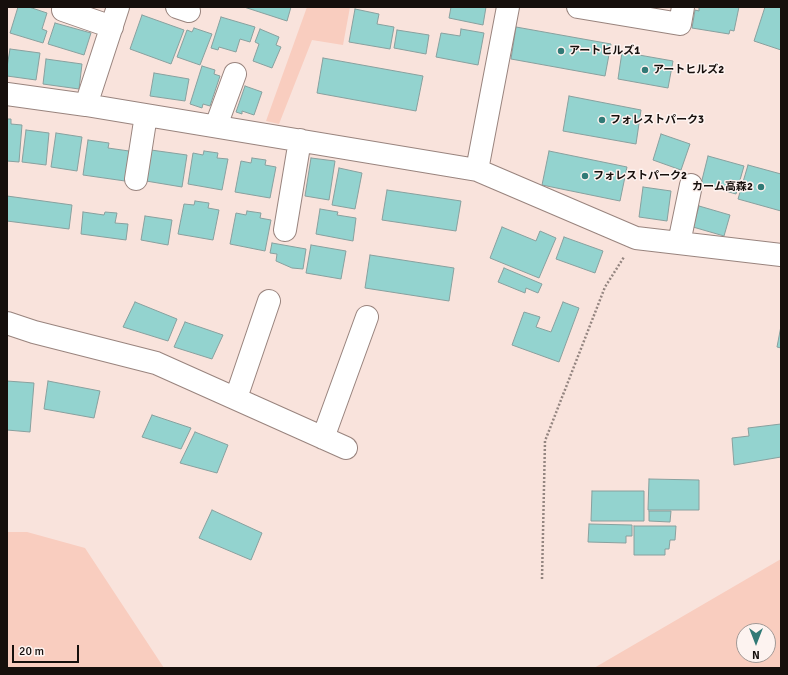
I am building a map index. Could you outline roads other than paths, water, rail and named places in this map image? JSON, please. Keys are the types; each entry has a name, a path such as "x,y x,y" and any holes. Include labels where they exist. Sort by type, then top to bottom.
{"street":[{"path":"477,170 508,7"},
{"path":"578,7 680,24 683,7"},
{"path":"63,10 115,17 86,105"},
{"path":"216,126 235,74"},
{"path":"7,94 216,126 477,170 636,238 781,255"},
{"path":"136,179 146,115"},
{"path":"285,230 300,140"},
{"path":"679,243 691,185"},
{"path":"236,398 269,301"},
{"path":"323,438 367,317"},
{"path":"7,323 34,332 156,363 346,448"}],"place":[{"name":"アートヒルズ1","path":"561,51"},
{"name":"アートヒルズ2","path":"645,70"},
{"name":"フォレストパーク3","path":"602,120"},
{"name":"フォレストパーク2","path":"585,176"},
{"name":"カーム高森2","path":"761,187"}]}
